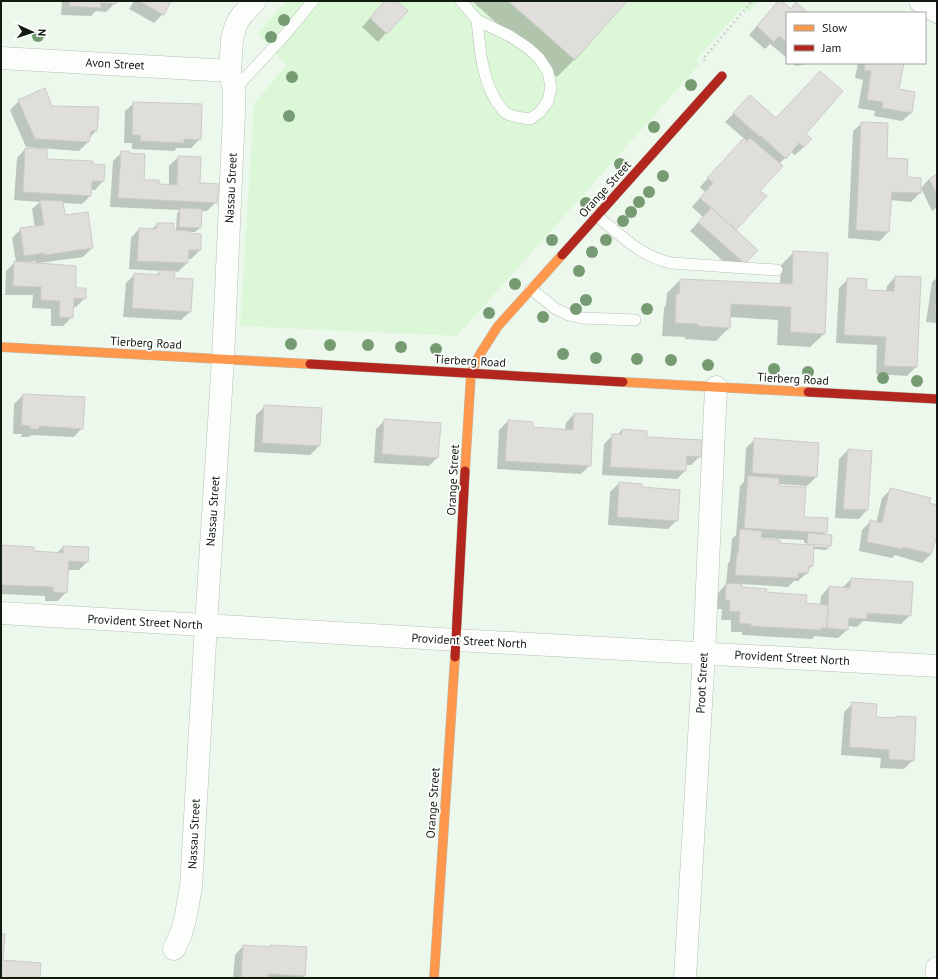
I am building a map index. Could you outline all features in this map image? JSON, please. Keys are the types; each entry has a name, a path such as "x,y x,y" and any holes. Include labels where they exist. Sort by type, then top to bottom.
{"street":[{"name":"Nassau Street","path":"174,949 181,934 185,920 191,887 223,359 234,137 232,40 235,28 242,15 254,1"},
{"path":"920,1 937,12"},
{"name":"Avon Street","path":"1,58 232,81"},
{"name":"Orange Street","path":"434,978 456,640 471,373 477,358 498,326 722,76"},
{"name":"Tierberg Road","path":"1,348 937,399"},
{"name":"Proot Street","path":"685,978 704,653 716,387"},
{"name":"Provident Street North","path":"1,614 937,666"},
{"path":"936,978 937,968"}],"lane":[{"path":"232,81 283,37 313,1"},
{"path":"461,1 477,20 510,36 528,48 539,58 548,72 551,87 548,101 540,112 530,119 519,118 506,114 496,101 482,62 477,20"},
{"path":"597,216 637,248 661,261 671,263 776,270"},
{"path":"531,289 556,309 568,315 582,318 634,320"}],"path":[{"path":"722,76 703,59 752,1"}],"green space":[{"path":"286,1 759,1 749,12 743,7 696,60 700,64 457,336 240,326 254,104 286,65 258,33"}],"building":[{"path":"70,1 116,1 116,4 101,3 101,8 69,6"},
{"path":"139,1 171,1 164,15"},
{"path":"385,1 397,1 408,11 387,34 370,18"},
{"path":"508,1 627,1 575,60"},
{"path":"778,1 782,1 791,9 796,2 807,12 786,12 786,42 779,36 774,42 757,26"},
{"path":"865,64 904,64 899,89 915,92 912,113 882,108 883,102 867,100 871,71 864,70"},
{"path":"820,71 843,91 806,134 812,139 804,147 799,143 786,159 733,113 750,95 776,118"},
{"path":"45,88 52,106 99,107 97,131 91,131 89,142 35,139 18,100"},
{"path":"133,102 202,104 201,140 184,139 184,143 141,141 140,135 132,135"},
{"path":"861,122 888,123 887,158 908,159 907,177 921,178 921,193 892,192 889,232 856,230"},
{"path":"750,138 783,166 760,191 767,196 736,230 700,198 713,183 707,178 743,139 746,142"},
{"path":"25,148 47,149 47,159 93,161 93,164 105,165 104,181 92,181 91,196 23,192"},
{"path":"121,151 145,154 144,180 159,180 159,184 177,185 178,156 201,157 200,183 219,184 217,203 118,198"},
{"path":"937,174 937,195 929,179"},
{"path":"40,200 63,201 65,215 88,212 93,248 45,255 44,253 24,256 20,228 44,225"},
{"path":"180,208 202,209 201,228 179,227"},
{"path":"711,208 758,250 745,264 698,222"},
{"path":"157,223 174,223 174,230 190,231 190,233 201,234 201,250 189,250 188,263 137,261 139,228 156,229"},
{"path":"793,251 828,253 825,334 790,332 791,307 731,304 730,328 675,323 676,294 679,294 680,279 792,284"},
{"path":"14,261 76,266 76,288 86,288 86,299 74,298 73,318 59,317 60,301 41,300 41,287 13,286"},
{"path":"159,270 175,271 174,278 193,279 191,312 132,308 134,273 159,275"},
{"path":"895,276 921,277 917,367 884,366 886,337 844,335 847,278 867,279 866,290 894,291"},
{"path":"937,297 937,313 935,313"},
{"path":"23,394 85,397 83,429 39,426 39,429 30,429 30,426 21,425"},
{"path":"264,405 322,408 320,446 262,443"},
{"path":"574,413 593,414 591,466 505,461 508,420 533,422 533,427 573,430"},
{"path":"384,419 441,423 438,458 382,454"},
{"path":"622,429 647,431 647,437 702,440 701,457 687,456 686,471 610,467 612,434 622,434"},
{"path":"754,438 819,443 817,477 752,473"},
{"path":"848,449 872,451 868,510 843,509"},
{"path":"748,476 779,478 779,486 806,487 804,517 828,518 827,533 744,528"},
{"path":"619,482 642,484 642,487 680,490 678,521 617,517"},
{"path":"890,488 931,498 929,503 937,505 937,536 931,554 903,547 902,549 867,542 870,520 882,523"},
{"path":"740,529 762,531 761,539 780,540 780,543 814,545 813,566 809,566 808,573 798,573 798,578 735,575"},
{"path":"808,533 832,535 831,546 807,544"},
{"path":"1,545 34,547 34,551 63,553 63,546 89,547 88,562 69,561 67,593 53,592 53,587 1,585"},
{"path":"851,578 913,582 911,616 867,613 867,619 849,618 848,630 827,628 829,586 850,588"},
{"path":"726,583 742,584 742,587 767,589 766,592 807,595 806,603 828,605 827,628 821,628 821,630 751,626 751,624 739,623 740,612 729,611 730,601 725,600"},
{"path":"852,702 877,704 876,717 916,717 914,761 889,759 889,750 849,747"},
{"path":"1,933 5,934 3,960 41,963 40,978 1,978"},
{"path":"243,945 307,947 305,976 268,974 268,978 241,978"}],"traffic: slow":[{"path":"465,471 471,373 480,354 498,326 562,255"},
{"path":"1,347 310,364"},
{"path":"623,382 808,392"},
{"path":"434,978 455,657"}],"traffic: jam":[{"path":"562,255 722,76"},
{"path":"310,364 623,382"},
{"path":"808,392 937,399"},
{"path":"455,657 465,471"}]}
